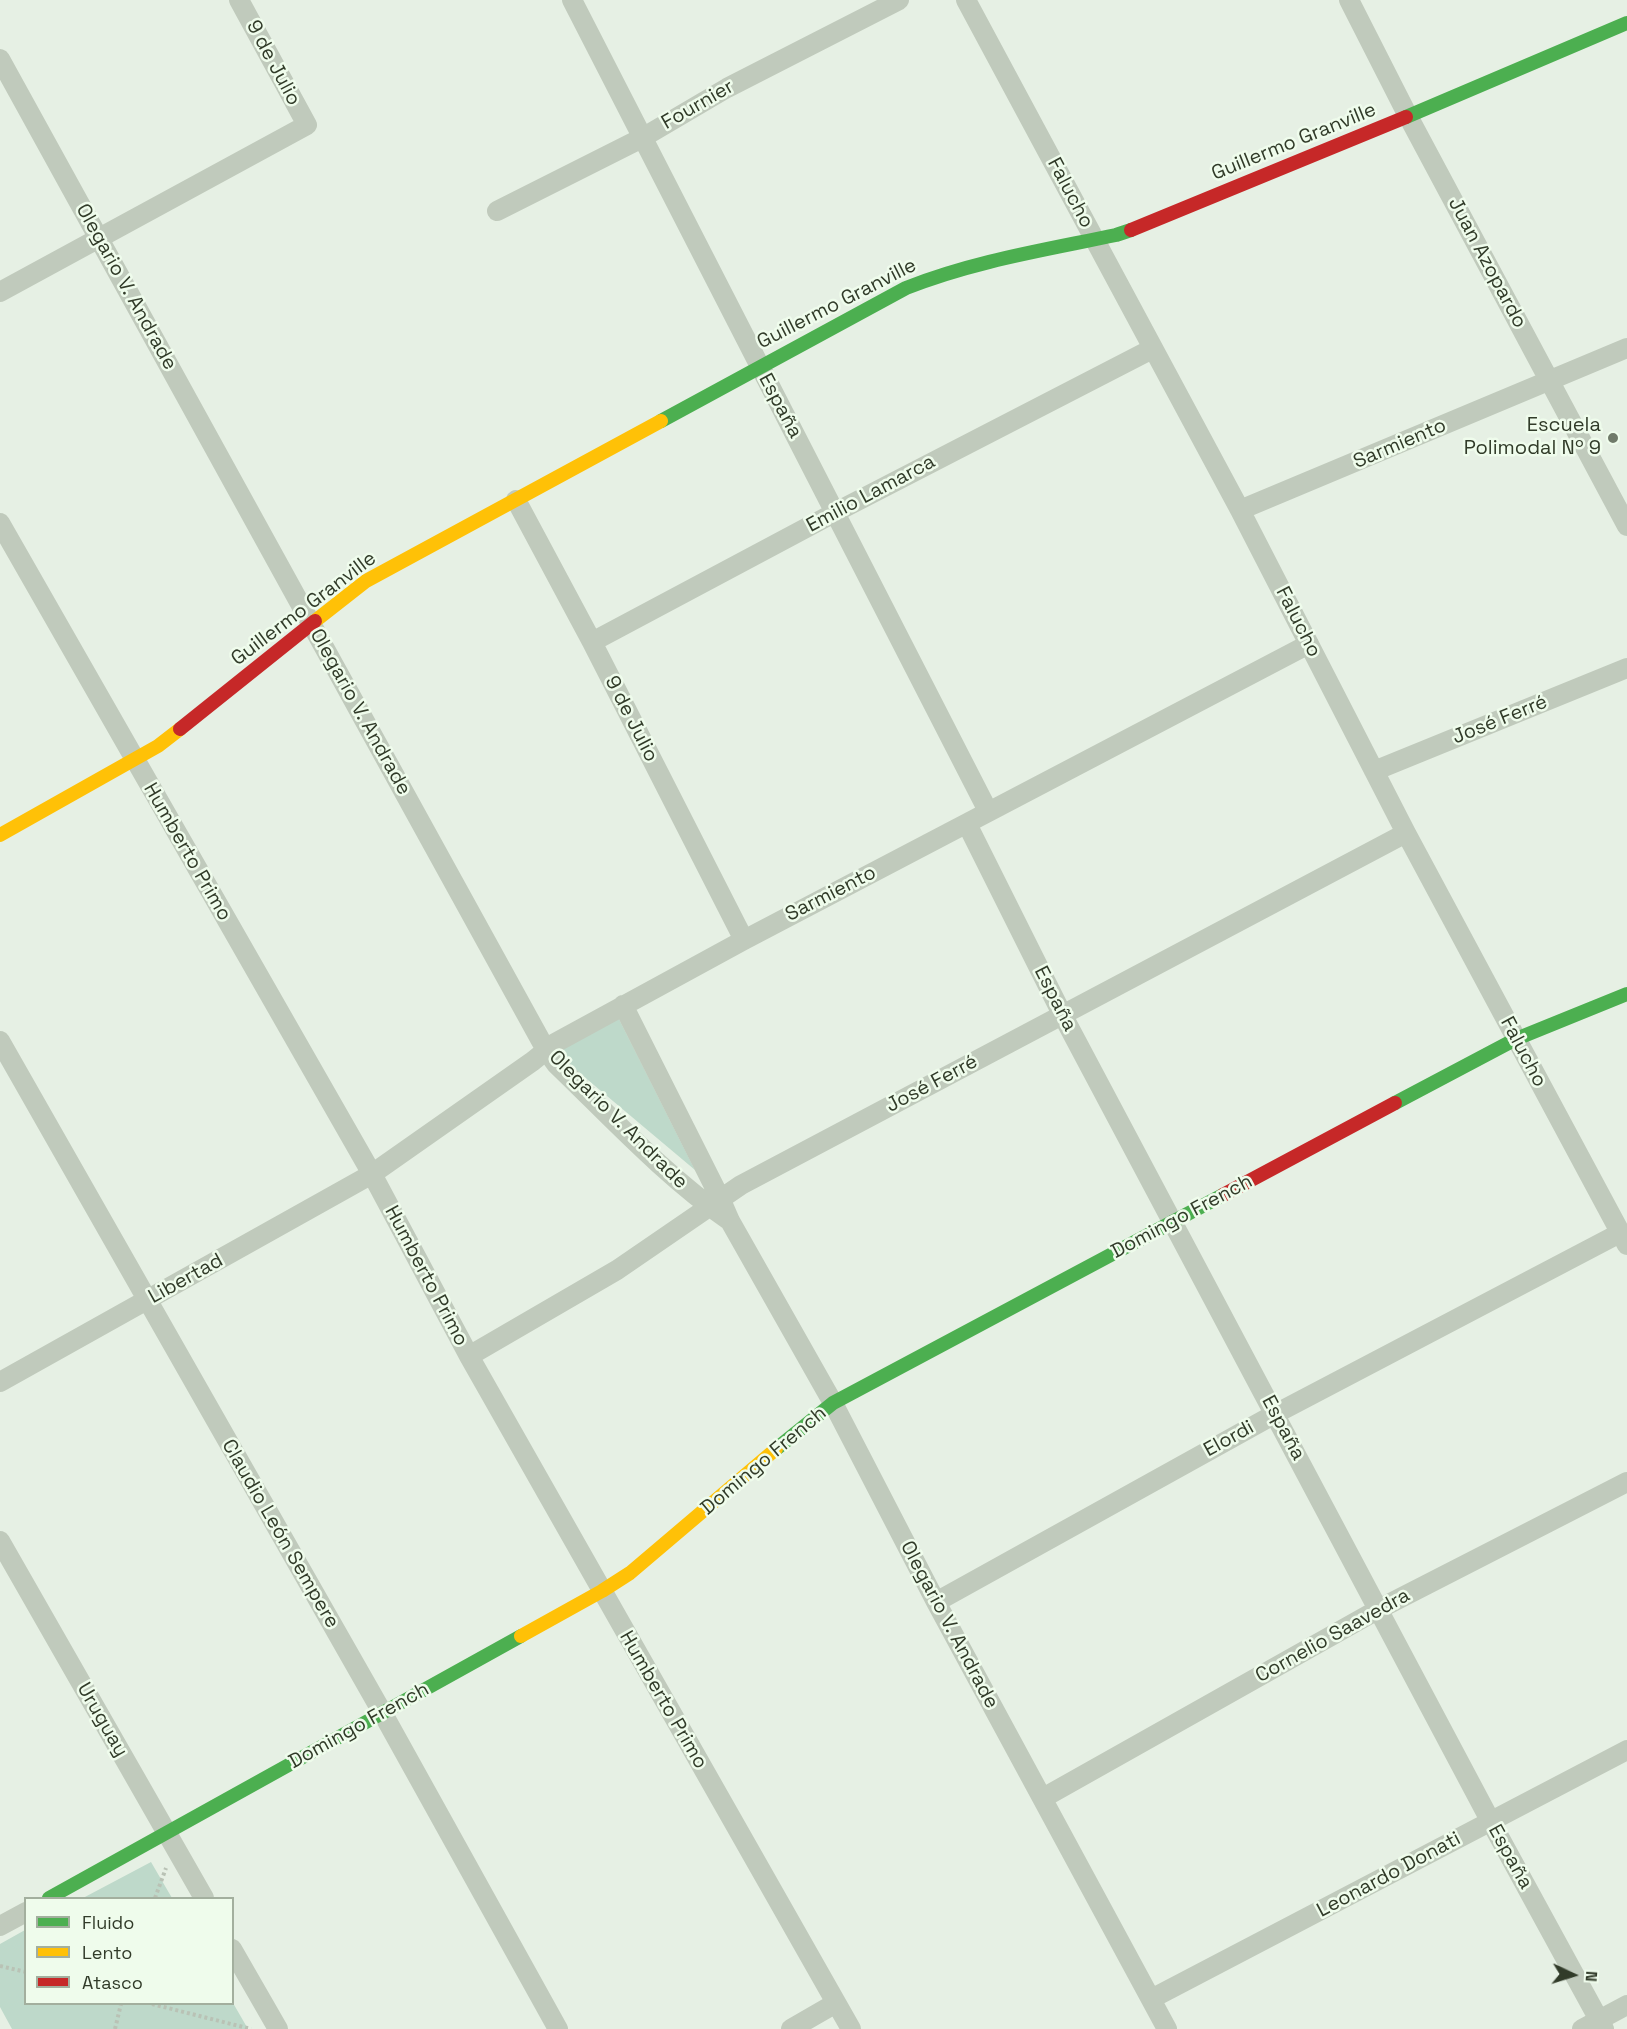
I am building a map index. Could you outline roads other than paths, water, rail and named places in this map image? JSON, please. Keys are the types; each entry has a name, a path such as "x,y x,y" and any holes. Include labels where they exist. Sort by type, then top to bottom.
{"street":[{"name":"9 de Julio","path":"98,237 307,125 239,0"},
{"name":"España","path":"572,0 988,811"},
{"name":"Fournier","path":"497,211 642,138 726,88 899,0"},
{"name":"Falucho","path":"966,0 1240,510 1406,833 1624,1239"},
{"name":"Juan Azopardo","path":"1349,0 1408,116 1627,526"},
{"name":"Guillermo Granville","path":"0,834 134,760 177,732 366,581 906,288 963,267 1095,240 1139,227 1408,116 1627,22"},
{"name":"Olegario V. Andrade","path":"0,59 546,1050 556,1064 639,1144 714,1202 730,1221 833,1403 936,1602 1167,2029"},
{"path":"0,292 98,237"},
{"name":"Sarmiento","path":"1240,510 1627,348"},
{"name":"Emilio Lamarca","path":"592,642 836,512 1152,349"},
{"name":"9 de Julio","path":"516,500 592,642 744,940"},
{"name":"Humberto Primo","path":"0,523 372,1174 469,1356 851,2029"},
{"name":"Sarmiento","path":"372,1174 533,1061 555,1043 744,940 1309,644"},
{"name":"José Ferré","path":"1374,771 1627,668"},
{"name":"España","path":"968,824 1063,1016 1491,1821 1595,2026"},
{"name":"José Ferré","path":"469,1356 617,1270 741,1185 1406,833"},
{"name":"Domingo French","path":"53,1897 170,1839 382,1713 602,1591 630,1573 817,1414 833,1403 1516,1039 1627,994"},
{"name":"Olegario V. Andrade","path":"623,1005 714,1202"},
{"name":"Claudio León Sempere","path":"0,1041 382,1713 558,2029"},
{"name":"Libertad","path":"0,1382 372,1174"},
{"name":"Elordi","path":"936,1602 1275,1414 1624,1239"},
{"name":"Cornelio Saavedra","path":"1043,1798 1379,1609 1627,1482"},
{"name":"Uruguay","path":"0,1541 203,1897"},
{"name":"Leonardo Donati","path":"1151,1999 1627,1750"},
{"path":"0,1926 24,1913"},
{"path":"234,1952 278,2029"},
{"path":"791,2029 836,2003"},
{"path":"1595,2026 1627,2005"}],"place":[{"name":"Escuela Polimodal Nº 9","path":"1613,438"}]}
